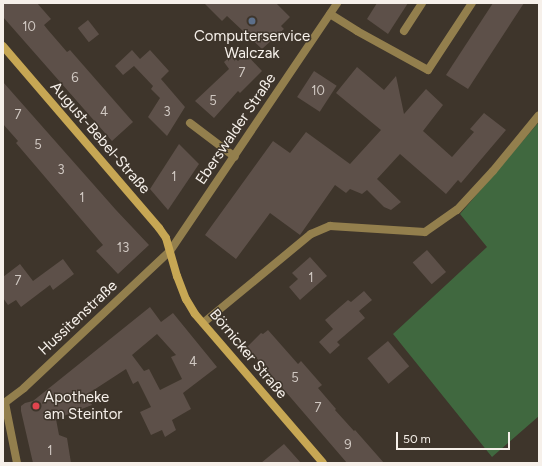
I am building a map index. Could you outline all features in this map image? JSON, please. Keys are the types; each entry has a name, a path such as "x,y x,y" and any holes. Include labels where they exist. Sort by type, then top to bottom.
{"main road":[{"name":"August-Bebel-Straße","path":"3,46 159,228 166,238 170,251"},
{"name":"Börnicker Straße","path":"170,251 177,276 186,299 203,323 323,463"}],"street":[{"name":"Eberswalder Straße","path":"170,251 338,3"},
{"path":"404,31 422,3"},
{"path":"330,14 357,31 428,70 472,3"},
{"path":"203,323 311,234 330,226 425,232 452,215 493,171 539,115"},
{"path":"190,123 235,157"},
{"name":"Hussitenstraße","path":"4,403 140,281 170,251"},
{"path":"4,403 17,463"}],"green space":[{"path":"539,122 539,416 492,457 393,334 487,247 460,214"}],"building":[{"path":"3,3 37,3 51,19 44,25 48,30 67,52 70,50 133,122 112,141 3,17"},
{"path":"204,3 276,3 290,17 281,26 284,29 262,49 227,16 222,21"},
{"path":"377,3 408,3 388,34 367,19"},
{"path":"493,3 524,3 468,89 446,75"},
{"path":"88,20 99,34 89,42 78,28"},
{"path":"132,50 140,59 150,50 169,71 161,79 185,107 167,136 148,117 160,98 151,89 153,86 134,66 123,75 115,66"},
{"path":"246,54 262,71 240,93 238,91 214,118 195,101 229,69 224,62 232,55 238,61"},
{"path":"357,67 384,90 396,76 404,114 426,89 443,105 423,131 452,157 474,132 470,129 484,113 506,130 461,183 458,180 446,194 400,154 377,179 401,202 391,210 384,207 367,190 362,194 350,189 346,193 335,185 300,235 270,213 236,259 205,235 273,141 290,153 306,132 350,164 381,130 336,93"},
{"path":"314,71 337,86 320,112 297,97"},
{"path":"3,82 116,210 149,245 118,274 96,251 103,245 16,143 18,141 3,124"},
{"path":"179,144 199,164 168,210 150,189"},
{"path":"427,250 446,272 432,284 413,262"},
{"path":"310,257 327,276 300,300 289,287 298,279 292,273"},
{"path":"63,259 74,274 53,290 50,285 21,307 16,300 8,305 3,298 3,277 20,264 33,281"},
{"path":"364,291 372,300 359,311 365,318 337,342 340,345 330,354 319,342 333,329 325,320 348,300 351,302"},
{"path":"150,307 161,322 173,313 217,367 183,393 191,409 172,420 176,430 165,437 162,430 151,435 140,412 151,407 138,381 133,384 126,369 86,395 92,405 56,419 59,435 67,438 71,463 33,463 21,406 25,403 33,401","holes":["157,334 176,355 171,357 182,379 160,390 149,369 144,371 132,355"]},
{"path":"268,330 298,364 301,361 322,385 318,388 336,409 335,410 384,463 347,463 247,347 261,333 263,334"},
{"path":"388,341 409,366 389,384 367,358"},
{"path":"284,444 301,463 261,463"}],"place":[{"name":"Computerservice Walczak","path":"252,21"},
{"name":"Apotheke am Steintor","path":"36,406"}]}
